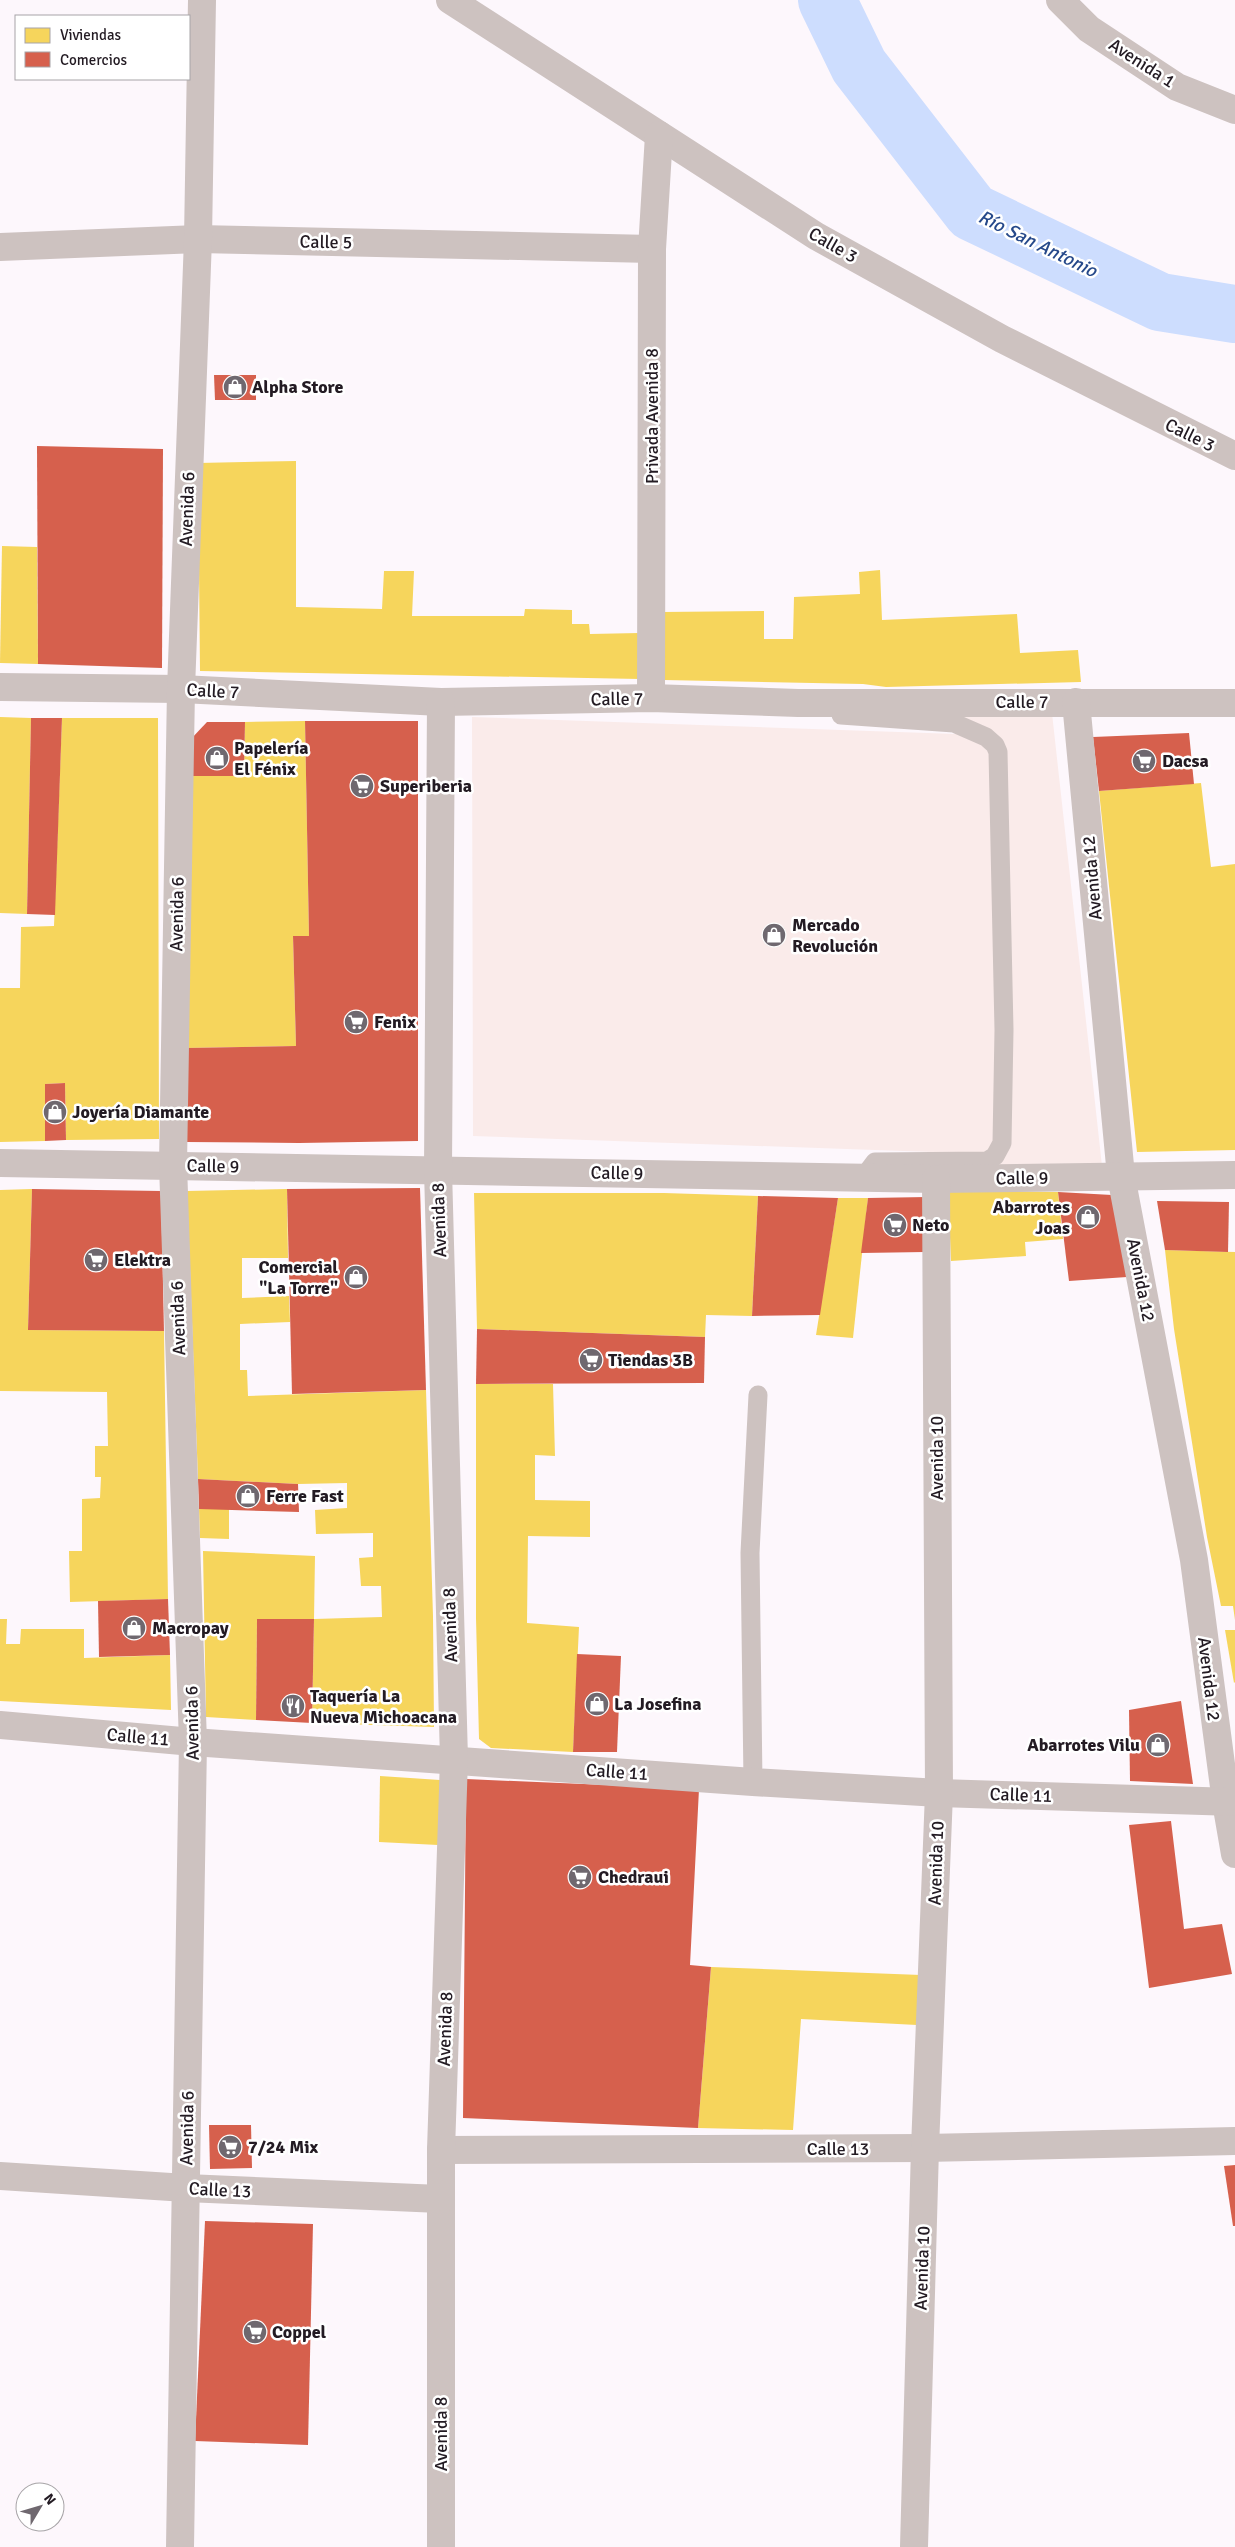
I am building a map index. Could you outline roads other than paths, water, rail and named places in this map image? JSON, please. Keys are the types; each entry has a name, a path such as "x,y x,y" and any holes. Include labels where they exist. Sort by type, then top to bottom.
{"street":[{"name":"Avenida 6","path":"180,2547 193,1742 173,1165 180,690 198,239 202,0"},
{"name":"Calle 3","path":"450,0 816,236 1002,339 1235,456"},
{"name":"Avenida 1","path":"1060,0 1089,29 1177,87 1235,110"},
{"name":"Privada Avenida 8","path":"651,698 652,250 659,135"},
{"name":"Calle 5","path":"0,247 198,239 652,250"},
{"name":"Calle 7","path":"0,687 180,690 441,702 651,698 798,703 1235,703"},
{"name":"Avenida 8","path":"441,702 438,1170 454,1759 440,2199 441,2547"},
{"name":"Avenida 12","path":"1076,702 1121,1176 1194,1560 1230,1802 1235,1854"},
{"name":"Calle 9","path":"0,1163 936,1179 1235,1175"},
{"name":"Avenida 10","path":"914,2547 939,1793 936,1179"},
{"name":"Calle 11","path":"0,1725 193,1742 454,1759 753,1782 939,1793 1230,1802"},
{"name":"Calle 13","path":"441,2150 926,2148 1235,2141"},
{"name":"Calle 13","path":"0,2176 186,2188 440,2199"}],"lane":[{"path":"798,703 812,713 954,723 986,737 998,752 1004,1030 1002,1143 995,1156 987,1161 875,1162 863,1178"},
{"path":"753,1782 750,1553 758,1395"}],"waterway":[{"name":"Río San Antonio","path":"827,0 859,66 972,212 1160,302 1235,314"}],"place":[{"name":"Alpha Store","path":"235,387"},
{"name":"Papelería El Fénix","path":"217,758"},
{"name":"Dacsa","path":"1144,761"},
{"name":"Superiberia","path":"362,786"},
{"name":"Mercado Revolución","path":"774,935"},
{"name":"Fenix","path":"356,1022"},
{"name":"Joyería Diamante","path":"55,1112"},
{"name":"Abarrotes Joas","path":"1088,1217"},
{"name":"Neto","path":"895,1225"},
{"name":"Elektra","path":"96,1260"},
{"name":"Comercial \"La Torre\"","path":"356,1277"},
{"name":"Tiendas 3B","path":"591,1360"},
{"name":"Ferre Fast","path":"248,1496"},
{"name":"Macropay","path":"134,1628"},
{"name":"La Josefina","path":"597,1704"},
{"name":"Taquería La Nueva Michoacana","path":"293,1706"},
{"name":"Abarrotes Vilu","path":"1158,1745"},
{"name":"Chedraui","path":"580,1877"},
{"name":"7/24 Mix","path":"230,2147"},
{"name":"Coppel","path":"255,2332"}]}
